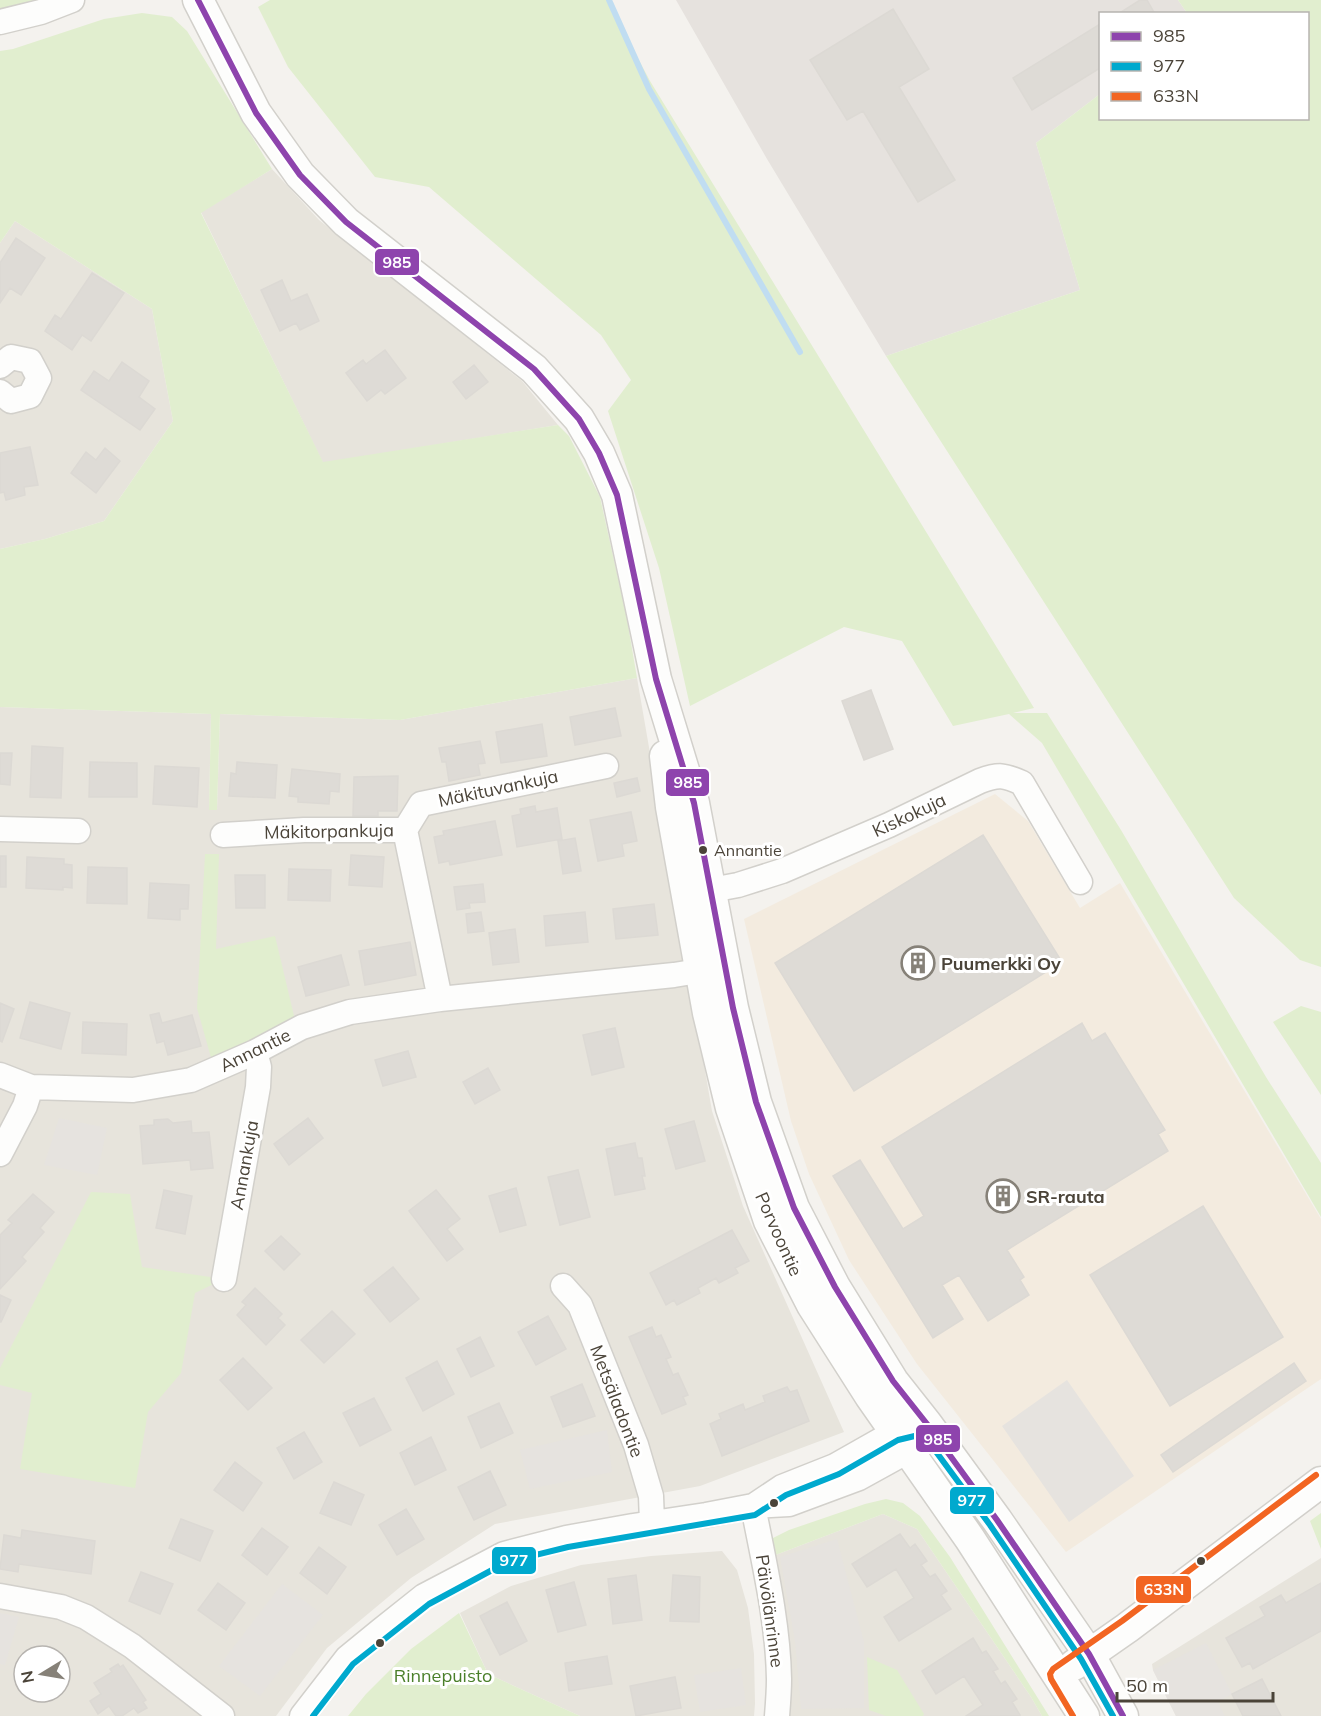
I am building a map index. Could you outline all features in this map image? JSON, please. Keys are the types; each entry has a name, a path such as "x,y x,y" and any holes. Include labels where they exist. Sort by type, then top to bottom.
{"street":[{"path":"0,22 41,12 72,0"},
{"name":"Porvoontie","path":"198,0 256,113 300,175 346,222 534,369 579,419 599,453 617,495 656,679 671,807 699,893 713,969 733,1008 756,1102 794,1208 835,1287 893,1381 997,1520 1089,1654 1122,1716"},
{"path":"0,366 11,357 30,361 39,378 30,396 11,401 0,392"},
{"name":"Mäkituvankuja","path":"405,830 421,804 606,766"},
{"name":"Kiskokuja","path":"699,893 738,885 782,871 889,825 980,781 1006,776 1022,783 1080,882"},
{"path":"0,829 78,831"},
{"name":"Mäkitorpankuja","path":"223,835 304,830 405,830 440,999"},
{"name":"Porvoontie","path":"713,969 708,1013 731,1108 769,1221 812,1305 870,1396 970,1539 1084,1716"},
{"name":"Annantie","path":"0,1075 31,1088 133,1090 190,1080 255,1052 302,1027 350,1012 440,999 713,969"},
{"name":"Annankuja","path":"224,1279 258,1087 259,1067 255,1052"},
{"path":"0,1154 25,1106 31,1088"},
{"name":"Metsäladontie","path":"563,1286 580,1305 636,1445 651,1496 651,1523"},
{"path":"303,1716 347,1659 424,1596 504,1554 566,1538 753,1506 782,1487 902,1442 927,1424"},
{"path":"1059,1675 1136,1621 1321,1482"},
{"name":"Päivölänrinne","path":"753,1506 777,1642 779,1680 777,1716"},
{"path":"0,1596 61,1607 86,1617 132,1646 222,1716"}],"shaded area":[{"path":"676,0 1178,0 1186,12 1099,12 1099,95 1036,143 1080,290 886,356 767,159"},
{"path":"272,169 319,220 522,381 558,425 323,463 201,212"},
{"path":"15,221 152,309 173,421 104,521 45,539 0,549 0,243"},
{"path":"637,678 712,1111 743,1206 844,1432 700,1486 495,1524 411,1578 327,1648 276,1716 0,1716 0,707 211,714 209,810 217,810 220,714 400,720"},
{"name":"Puumerkki Oy","path":"995,794 1028,821 1080,908 1120,883 1321,1219 1321,1379 1066,1552 917,1364 849,1260 809,1174 791,1121 744,919"},
{"path":"59,1118 107,1128 97,1175 44,1165"},
{"path":"1067,1380 1134,1476 1069,1522 1002,1426"},
{"path":"607,1430 612,1472 530,1489 520,1450"},
{"path":"883,1514 917,1529 1042,1716 787,1716 790,1661 773,1556"},
{"path":"837,1539 864,1642 864,1708 801,1709 795,1641 780,1557"},
{"path":"722,1551 737,1570 748,1608 754,1654 754,1716 580,1716 488,1674 460,1613 511,1586 581,1565 651,1556"},
{"path":"1321,1558 1321,1716 1176,1716 1152,1664"},
{"path":"282,1584 323,1615 260,1696 219,1666"},
{"path":"0,1613 19,1617 5,1665 0,1664"},
{"path":"1206,1643 1232,1694 1218,1702 1225,1716 1176,1716 1153,1670"},
{"path":"741,1668 746,1705 700,1712 694,1675"}],"green space":[{"path":"0,0 42,0 0,12"},
{"path":"270,0 607,0 650,81 1034,708 1013,713 1047,713 1121,830 1266,1077 1321,1163 1321,1217 1042,743 1009,714 953,726 902,641 844,627 690,706 659,568 608,411 631,380 601,335 429,187 375,177 288,67 258,7"},
{"path":"1178,0 1321,0 1321,967 1300,960 1234,898 886,356 1080,290 1036,143 1099,95 1099,120 1309,120 1309,12 1186,12"},
{"path":"142,13 172,17 187,31 272,169 201,213 323,462 558,425 569,436 600,497 627,619 637,678 400,720 220,714 217,810 209,810 211,714 0,707 0,549 45,539 104,521 173,421 152,309 15,221 0,243 0,51 13,49 104,19"},
{"path":"205,854 219,854 216,949 275,936 295,1020 212,1061 197,1008"},
{"path":"1301,1006 1321,1012 1321,1095 1273,1022"},
{"path":"91,1192 130,1194 142,1267 224,1279 195,1293 181,1373 148,1412 135,1488 20,1469 32,1393 0,1385 0,1368"},
{"path":"886,1499 903,1503 920,1516 950,1557 1049,1716 1042,1716 917,1529 883,1514 773,1556 773,1538 789,1530"},
{"path":"1321,1513 1321,1549 1310,1521"},
{"name":"Rinnepuisto","path":"459,1613 488,1674 580,1716 348,1716 366,1694 411,1649"},
{"path":"867,1657 897,1670 924,1714 923,1716 886,1716 869,1710"}],"building":[{"path":"1140,0 1147,0 1154,12 1121,12"},
{"path":"893,9 929,69 899,87 955,180 918,202 863,111 847,120 810,60"},
{"path":"1099,25 1099,69 1032,110 1013,78"},
{"path":"16,238 45,258 21,295 10,288 0,303 0,263"},
{"path":"92,273 124,293 91,341 82,335 72,350 45,331 55,315 61,319"},
{"path":"282,280 291,301 307,294 319,321 300,330 296,323 280,331 261,290"},
{"path":"385,350 406,378 385,394 381,390 367,401 346,373 363,360 366,364"},
{"path":"122,362 149,381 139,397 155,409 140,430 81,390 94,371 109,381"},
{"path":"474,365 488,382 466,399 453,382"},
{"path":"30,447 38,485 24,487 25,495 6,500 4,492 0,493 0,453"},
{"path":"105,448 120,461 96,493 71,473 86,452 96,460"},
{"path":"871,690 893,749 864,760 842,701"},
{"path":"615,708 621,736 575,745 570,717"},
{"path":"542,724 547,756 501,763 496,732"},
{"path":"480,741 485,763 478,764 480,775 449,781 446,762 442,762 439,748"},
{"path":"32,746 63,748 61,798 30,797"},
{"path":"0,753 12,753 10,785 0,784"},
{"path":"90,762 137,763 137,797 89,797"},
{"path":"237,762 277,765 275,798 229,796 231,773 236,774"},
{"path":"155,766 199,768 197,807 153,804"},
{"path":"292,769 340,774 339,792 330,791 329,804 298,802 298,797 289,796"},
{"path":"398,776 397,811 378,811 378,816 353,816 354,777"},
{"path":"637,778 640,791 617,797 614,783"},
{"path":"535,806 536,812 557,808 562,839 517,847 512,816 521,814 520,809"},
{"path":"631,812 637,841 622,844 624,856 598,861 590,820"},
{"path":"495,821 502,855 450,865 449,861 439,863 434,837 444,835 443,831"},
{"name":"Puumerkki Oy","path":"983,835 1062,962 854,1091 775,963"},
{"path":"575,838 581,871 563,874 558,841"},
{"path":"351,855 384,857 382,887 349,885"},
{"path":"0,856 6,856 6,887 0,887"},
{"path":"27,857 64,859 64,864 72,865 72,888 63,887 63,890 26,888"},
{"path":"88,867 127,868 127,904 87,903"},
{"path":"289,869 331,870 330,901 288,900"},
{"path":"235,875 265,875 265,908 236,908"},
{"path":"150,883 189,885 188,909 180,909 180,920 148,918"},
{"path":"483,884 485,902 469,903 470,908 457,910 454,887"},
{"path":"654,904 658,935 616,939 613,909"},
{"path":"481,912 484,931 468,933 466,914"},
{"path":"585,912 588,942 546,946 544,916"},
{"path":"515,929 519,962 493,965 489,933"},
{"path":"410,942 416,975 365,985 359,951"},
{"path":"341,955 349,985 306,996 298,967"},
{"path":"30,1002 70,1013 61,1049 20,1038"},
{"path":"0,1003 14,1009 2,1042 0,1041"},
{"path":"159,1013 162,1023 192,1015 201,1046 168,1055 164,1041 157,1043 150,1015"},
{"path":"83,1022 127,1024 126,1055 82,1053"},
{"name":"SR-rauta","path":"1082,1023 1092,1041 1105,1033 1165,1130 1158,1134 1168,1151 1007,1250 1024,1277 1020,1280 1029,1295 988,1321 959,1275 942,1285 963,1319 933,1338 833,1176 860,1160 903,1229 924,1216 882,1147"},
{"path":"615,1028 624,1067 592,1075 583,1035"},
{"path":"408,1051 416,1077 383,1086 375,1060"},
{"path":"488,1068 500,1090 475,1104 463,1082"},
{"path":"308,1118 323,1138 289,1165 274,1144"},
{"path":"168,1119 173,1123 191,1121 192,1133 209,1132 213,1168 191,1170 190,1160 143,1164 140,1126 154,1125 154,1120"},
{"path":"694,1121 705,1161 676,1169 665,1129"},
{"path":"635,1143 638,1158 642,1158 645,1189 615,1195 606,1149"},
{"path":"578,1170 590,1217 560,1225 548,1177"},
{"path":"516,1188 526,1225 500,1232 489,1196"},
{"path":"164,1190 192,1196 185,1234 156,1228"},
{"path":"436,1190 460,1219 447,1229 463,1249 447,1261 409,1211"},
{"path":"33,1194 54,1212 40,1228 44,1232 22,1257 26,1261 0,1289 0,1235 12,1223 8,1220"},
{"path":"1203,1206 1283,1337 1170,1406 1090,1275"},
{"path":"732,1230 749,1261 735,1268 738,1273 719,1283 716,1278 698,1288 700,1293 677,1305 674,1300 666,1305 650,1273"},
{"path":"281,1236 300,1254 284,1270 265,1251"},
{"path":"393,1267 419,1299 390,1322 364,1290"},
{"path":"255,1288 282,1314 278,1318 285,1325 266,1345 237,1315 246,1305 242,1302"},
{"path":"0,1295 11,1300 1,1322 0,1322"},
{"path":"332,1311 355,1334 324,1363 301,1340"},
{"path":"548,1316 566,1349 536,1365 518,1332"},
{"path":"652,1327 656,1337 661,1335 671,1357 666,1359 673,1375 678,1373 688,1395 683,1397 686,1404 662,1414 629,1337"},
{"path":"480,1337 494,1366 471,1377 457,1349"},
{"path":"243,1358 272,1388 248,1410 220,1380"},
{"path":"437,1361 454,1394 423,1411 406,1378"},
{"path":"1294,1363 1306,1381 1173,1472 1161,1455"},
{"path":"582,1384 595,1416 563,1427 551,1397"},
{"path":"787,1387 790,1392 797,1390 809,1421 722,1456 710,1424 721,1419 719,1414 743,1404 745,1410 765,1402 763,1396"},
{"path":"374,1398 391,1430 360,1446 343,1413"},
{"path":"499,1403 513,1433 481,1448 468,1417"},
{"path":"304,1432 322,1462 294,1479 277,1448"},
{"path":"431,1437 446,1470 415,1485 400,1453"},
{"path":"235,1462 262,1483 243,1511 214,1490"},
{"path":"490,1471 506,1505 474,1520 458,1487"},
{"path":"334,1482 364,1495 351,1525 320,1513"},
{"path":"406,1509 424,1539 397,1555 379,1525"},
{"path":"181,1519 213,1531 200,1561 169,1548"},
{"path":"262,1528 288,1547 267,1575 242,1555"},
{"path":"22,1530 95,1541 91,1574 19,1564 18,1572 0,1569 4,1535 21,1538"},
{"path":"900,1534 910,1548 915,1544 927,1561 921,1565 930,1577 935,1574 947,1591 941,1595 951,1609 899,1641 884,1617 914,1598 896,1569 867,1587 852,1564"},
{"path":"319,1547 346,1567 327,1594 300,1573"},
{"path":"141,1572 173,1584 160,1614 129,1601"},
{"path":"636,1575 642,1620 613,1624 608,1579"},
{"path":"673,1575 700,1577 699,1622 670,1621"},
{"path":"574,1582 586,1625 558,1632 546,1590"},
{"path":"218,1583 245,1603 226,1630 198,1610"},
{"path":"1321,1583 1321,1631 1253,1669 1250,1663 1242,1667 1226,1638 1265,1616 1260,1607 1281,1595 1286,1603"},
{"path":"507,1602 527,1641 500,1655 480,1616"},
{"path":"973,1638 982,1653 986,1651 998,1669 993,1671 1001,1684 1005,1681 1017,1699 1012,1702 1020,1715 966,1716 983,1705 964,1676 936,1694 922,1671"},
{"path":"607,1656 612,1684 569,1691 565,1663"},
{"path":"118,1664 120,1667 123,1665 146,1700 143,1702 147,1708 138,1713 134,1708 122,1716 116,1716 109,1706 98,1714 90,1701 101,1694 94,1683 112,1672 110,1669"},
{"path":"675,1677 681,1708 636,1716 630,1686"},
{"path":"1262,1679 1281,1716 1243,1716 1232,1694"}],"waterway":[{"path":"609,0 649,89 800,352"}],"transit line":[{"name":"985","path":"198,0 256,113 300,175 346,222 534,369 579,419 599,453 617,495 656,679 694,803 733,1008 756,1102 794,1208 835,1287 893,1381 997,1520 1089,1654 1123,1716"},
{"name":"977","path":"313,1716 353,1664 429,1604 507,1562 568,1547 755,1515 786,1495 839,1474 898,1440 923,1434 990,1525 1081,1659 1113,1716"},
{"name":"633N","path":"1073,1716 1051,1679 1050,1674 1053,1669 1122,1621 1316,1475"}],"place":[{"name":"Annantie","path":"703,850"},
{"name":"Puumerkki Oy","path":"918,963"},
{"name":"SR-rauta","path":"1003,1196"}]}
